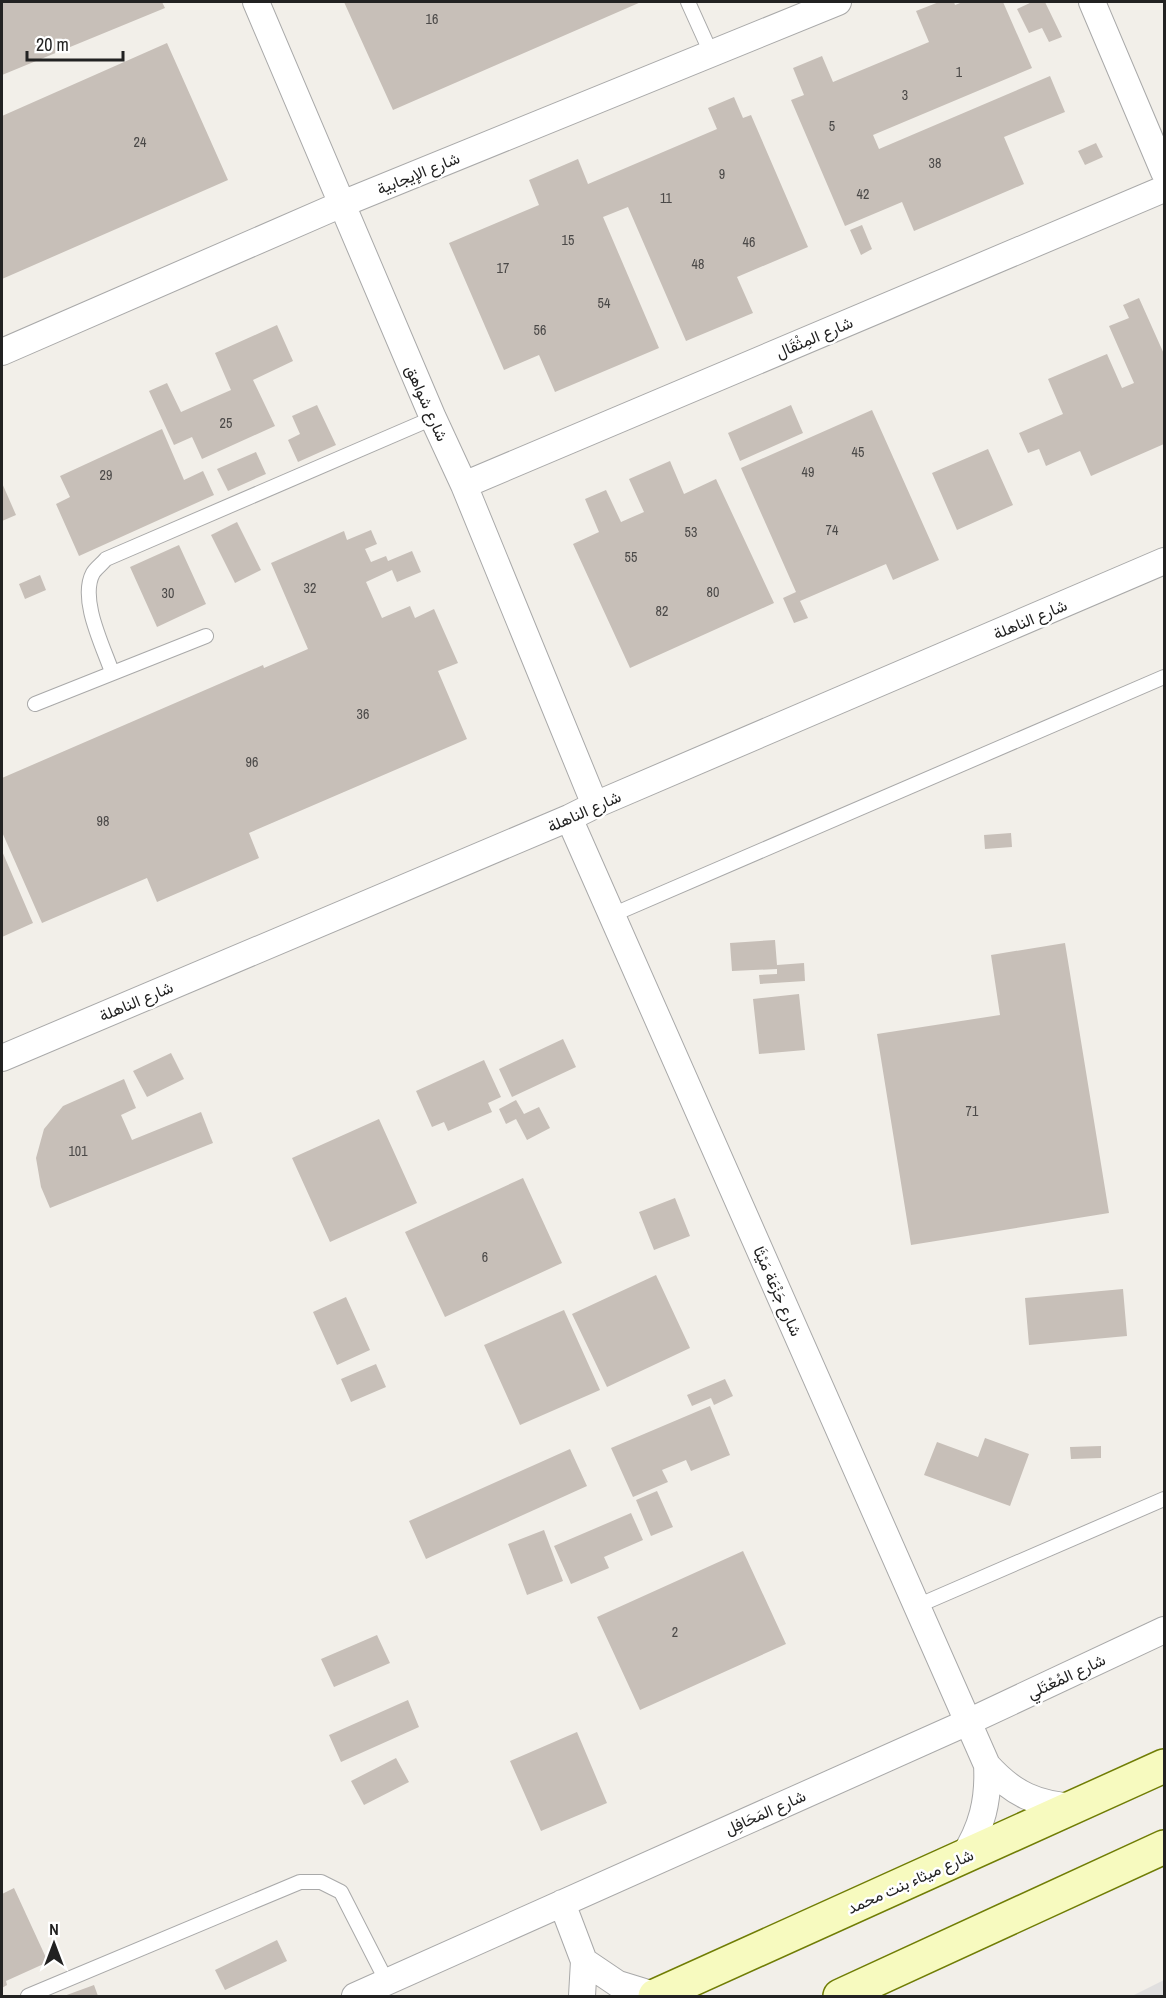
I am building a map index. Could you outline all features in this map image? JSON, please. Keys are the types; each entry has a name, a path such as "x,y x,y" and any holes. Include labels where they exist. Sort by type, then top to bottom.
{"main road":[{"name":"شارع ميثاء بنت محمد","path":"656,1996 1164,1766"},
{"path":"840,1996 1164,1848"}],"street":[{"name":"شارع شواهق","path":"256,2 433,418 464,485 595,805"},
{"name":"شارع الإيجابية","path":"2,352 342,204 838,2"},
{"path":"1092,2 1164,172"},
{"name":"شارع المِثْقَال","path":"464,485 1164,189"},
{"name":"شارع الناهلة","path":"2,1058 570,818 595,805 1164,561"},
{"name":"شارع جَزْعَة مَيْثَا","path":"570,818 987,1765 998,1777 1024,1795 1054,1806 1076,1807"},
{"name":"شارع المُعْتَلي","path":"968,1722 1164,1630"},
{"name":"شارع المَحَافِل","path":"354,1996 968,1722"},
{"name":"شارع جَزْعَة مَيْثَا","path":"963,1857 974,1841 985,1812 987,1765"},
{"path":"562,1903 584,1961 582,1996"},
{"path":"584,1961 618,1984 656,1996"},
{"path":"884,1996 903,1967"}],"lane":[{"path":"688,2 711,53"},
{"path":"112,672 90,607 88,589 94,573 106,559 433,418"},
{"path":"35,704 206,636"},
{"path":"612,915 1164,677"},
{"path":"917,1606 1164,1499"},
{"path":"28,1996 300,1882 321,1882 340,1892 387,1982"}],"shaded area":[{"path":"1164,1980 1164,1996 1132,1996"}],"building":[{"path":"2,2 162,2 165,8 2,75"},
{"path":"344,2 641,2 393,110"},
{"path":"939,2 954,2 955,5 963,2 1003,2 1032,68 873,135 879,149 1050,76 1065,112 1004,137 1024,184 914,231 902,202 845,226 791,100 804,95 793,68 822,56 833,82 929,42 916,11"},
{"path":"1032,2 1045,2 1062,37 1049,42 1042,28 1029,33 1017,9"},
{"path":"167,43 228,180 2,279 2,116"},
{"path":"734,97 743,118 751,115 808,247 737,277 753,313 686,341 628,207 603,217 659,348 555,392 539,355 504,370 449,243 539,205 529,180 578,159 588,184 717,129 708,108"},
{"path":"1096,143 1103,157 1085,165 1078,151"},
{"path":"862,225 872,249 861,255 850,230"},
{"path":"1139,298 1164,354 1164,444 1091,476 1080,451 1046,466 1039,449 1028,453 1019,433 1063,414 1048,379 1107,354 1122,388 1134,383 1109,326 1129,318 1123,305"},
{"path":"277,325 293,361 253,380 275,426 202,459 192,437 174,445 149,391 167,383 181,412 231,390 215,353"},
{"path":"317,405 336,445 298,462 288,440 300,434 292,416"},
{"path":"791,405 803,433 740,461 728,433"},
{"path":"872,410 939,560 893,580 886,564 800,601 808,618 794,623 783,598 796,592 741,468"},
{"path":"162,429 184,480 203,471 214,495 79,556 56,504 70,497 60,476"},
{"path":"988,449 1013,505 957,530 932,473"},
{"path":"256,452 266,474 228,491 217,469"},
{"path":"670,461 684,494 716,479 774,603 630,668 573,544 599,532 585,499 606,490 621,522 644,512 629,479"},
{"path":"2,483 16,515 2,521"},
{"path":"237,522 261,570 235,583 211,535"},
{"path":"371,530 377,544 365,549 371,562 386,556 388,561 412,551 421,572 397,582 392,570 366,582 382,618 410,606 415,618 434,609 458,663 438,671 467,739 249,833 259,858 157,902 147,878 42,923 2,832 2,778 263,665 264,668 308,649 271,563 344,531 347,540"},
{"path":"179,545 206,604 157,627 130,567"},
{"path":"40,575 46,590 25,599 19,584"},
{"path":"1011,833 1012,847 985,849 984,835"},
{"path":"2,851 33,923 2,937"},
{"path":"775,940 777,965 804,963 805,981 760,984 759,975 777,974 777,969 732,971 730,943"},
{"path":"1065,943 1109,1213 911,1245 877,1034 1000,1015 991,955"},
{"path":"799,994 805,1050 759,1054 753,999"},
{"path":"563,1039 576,1067 512,1097 499,1069"},
{"path":"171,1053 184,1079 147,1097 133,1071"},
{"path":"484,1060 501,1097 488,1103 492,1112 448,1131 444,1122 432,1127 416,1091"},
{"path":"124,1079 136,1108 121,1115 132,1140 201,1112 213,1143 50,1208 41,1187 36,1158 44,1129 63,1106"},
{"path":"516,1100 524,1114 539,1107 550,1128 527,1140 516,1119 506,1124 499,1109"},
{"path":"379,1119 417,1203 330,1242 292,1158"},
{"path":"523,1178 562,1263 445,1317 405,1232"},
{"path":"675,1198 690,1236 654,1250 639,1212"},
{"path":"656,1275 690,1348 607,1387 572,1314"},
{"path":"1123,1289 1127,1336 1029,1345 1025,1298"},
{"path":"346,1297 370,1350 337,1365 313,1312"},
{"path":"564,1310 600,1390 520,1425 484,1345"},
{"path":"376,1364 386,1387 351,1402 341,1379"},
{"path":"725,1379 733,1396 714,1405 711,1398 692,1406 687,1395"},
{"path":"710,1406 730,1455 691,1471 686,1460 662,1470 668,1482 633,1497 611,1448"},
{"path":"985,1438 1029,1454 1010,1506 924,1475 937,1442 978,1457"},
{"path":"1101,1446 1101,1458 1071,1459 1070,1447"},
{"path":"570,1449 587,1486 426,1559 409,1521"},
{"path":"657,1491 673,1527 651,1536 636,1500"},
{"path":"631,1513 643,1540 604,1557 609,1568 571,1584 554,1546"},
{"path":"544,1530 563,1581 527,1595 508,1544"},
{"path":"743,1551 786,1644 640,1710 597,1617"},
{"path":"377,1635 390,1663 334,1687 321,1659"},
{"path":"408,1700 419,1727 341,1762 329,1735"},
{"path":"577,1732 607,1803 541,1831 510,1761"},
{"path":"396,1758 409,1782 364,1805 351,1781"},
{"path":"14,1888 48,1962 6,1981 7,1985 2,1988 2,1894"},
{"path":"277,1940 287,1961 225,1990 215,1970"},
{"path":"94,1985 98,1996 64,1996"}]}
